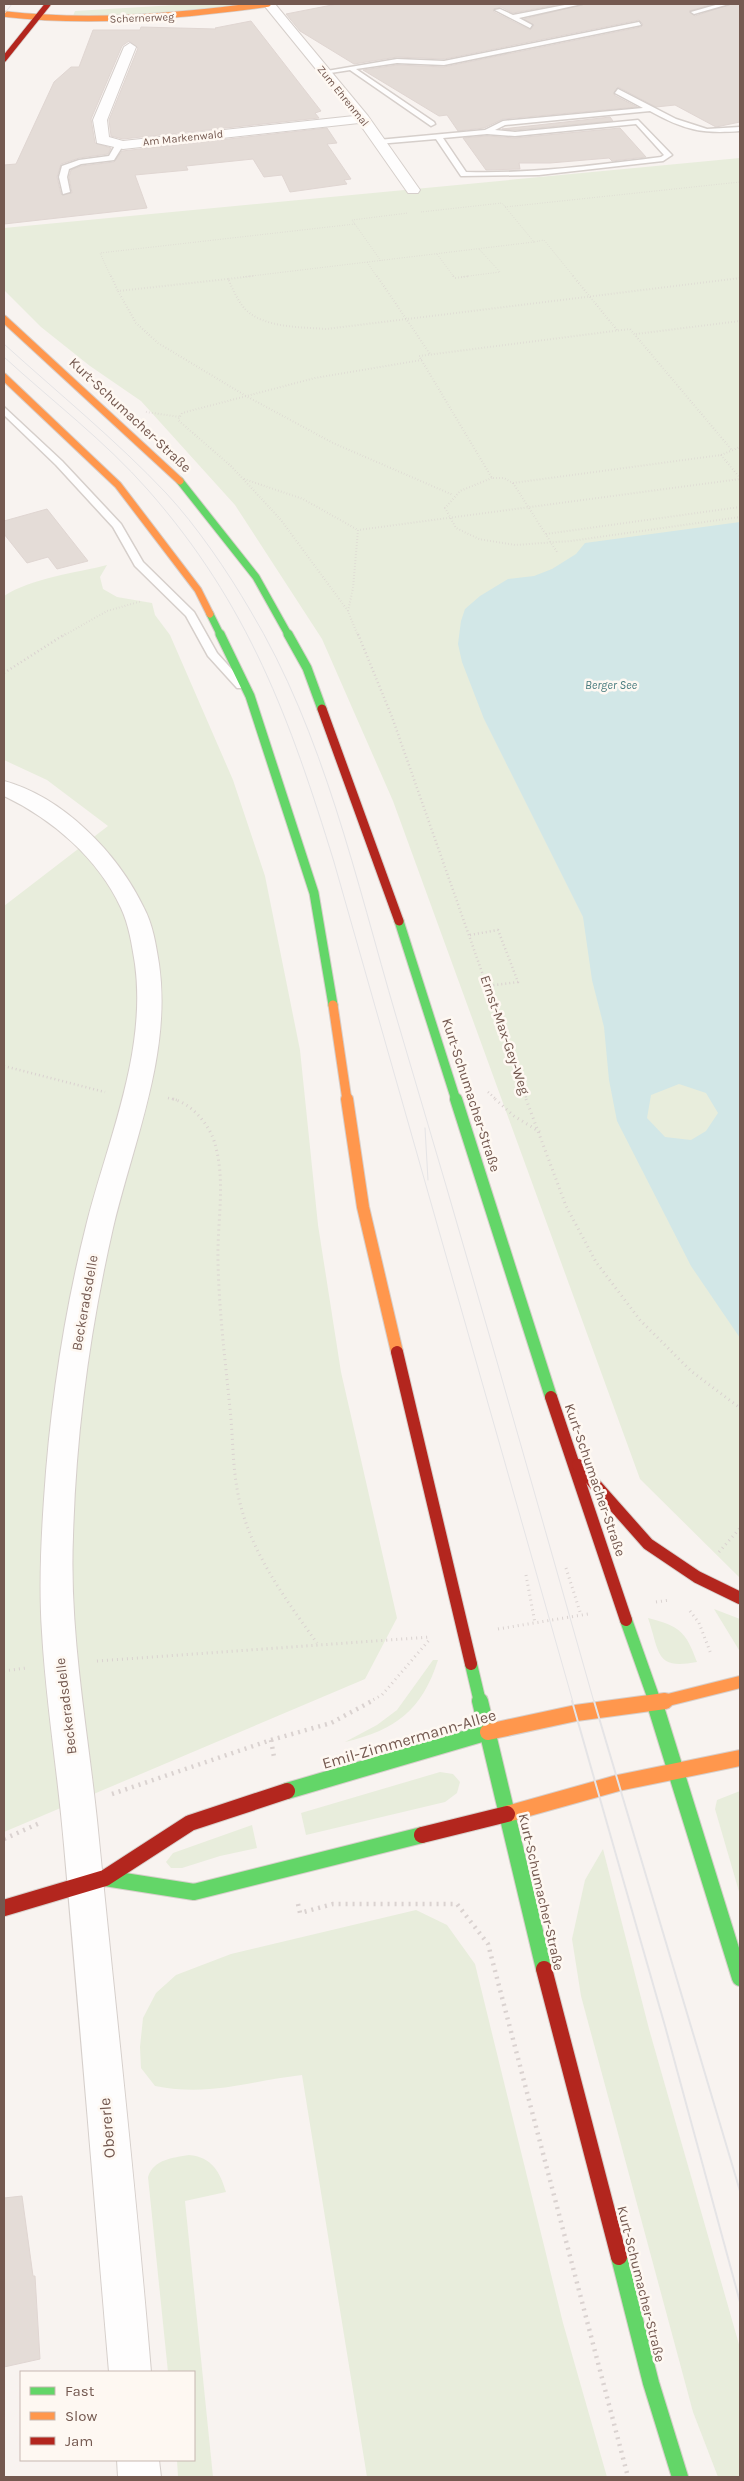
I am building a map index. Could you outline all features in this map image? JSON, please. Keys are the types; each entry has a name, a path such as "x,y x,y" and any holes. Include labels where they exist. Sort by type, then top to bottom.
{"main road":[{"path":"4,59 48,4"},
{"name":"Schernerweg","path":"4,14 12,21 181,16 268,4"},
{"path":"12,21 24,5"},
{"path":"4,7 62,5"},
{"name":"Kurt-Schumacher-Straße","path":"4,319 174,473 256,577 307,668 390,893 570,1456 655,1703 740,1978"},
{"name":"Kurt-Schumacher-Straße","path":"4,377 118,485 198,590 250,696 314,893 346,1082 364,1207 546,1974 651,2383 680,2477"},
{"path":"570,1456 648,1544 697,1577 740,1598"},
{"name":"Emil-Zimmermann-Allee","path":"4,1908 95,1881 190,1823 280,1793 488,1732 576,1713 655,1703 740,1682"},
{"name":"Emil-Zimmermann-Allee","path":"95,1881 194,1892 507,1814 598,1789 676,1770 740,1758"}],"street":[{"name":"Zum Ehrenmal","path":"268,4 363,119 413,190"},
{"path":"120,144 102,140 100,120 130,47"},
{"name":"Am Markenwald","path":"120,144 363,119"},
{"name":"Beckeradsdelle","path":"4,788 42,807 71,830 119,882 140,925 148,981 146,1032 136,1098 92,1258 69,1390 56,1577 60,1664 78,1806 95,1881"},
{"name":"Obererle","path":"95,1881 130,2371"},
{"path":"138,2461 140,2477"}],"lane":[{"path":"512,17 579,4"},
{"path":"694,12 726,4"},
{"path":"498,10 530,26"},
{"path":"324,72 353,70 397,61 444,63 639,24"},
{"path":"549,36 557,41"},
{"path":"353,70 431,124"},
{"path":"618,91 673,122 706,131 740,129"},
{"path":"487,132 503,123 651,109"},
{"path":"378,142 438,136 487,132 515,134 638,122 668,155 663,159 497,176 464,174 438,136"},
{"path":"66,192 63,177 65,168 79,162 111,158 120,144"},
{"name":"Kurt-Schumacher-Straße","path":"4,410 84,488 117,526 139,564 190,614 212,654 250,696"}],"path":[{"path":"505,207 740,182"},
{"path":"421,212 502,203 534,242"},
{"path":"381,260 352,220 411,213"},
{"path":"356,224 100,252 118,291 136,323 158,343 246,396 333,443 453,494"},
{"path":"118,291 544,240 617,330"},
{"path":"437,254 455,278 500,272 479,248"},
{"path":"367,262 430,354"},
{"path":"228,279 236,297 248,312 266,320 296,327 326,329 740,278"},
{"path":"636,334 740,321"},
{"path":"492,478 419,356 630,329 732,449"},
{"path":"141,412 180,417 182,412 339,373 422,360"},
{"name":"Ernst-Max-Gey-Weg","path":"180,417 178,420 243,479 282,520 348,611 392,716 488,986 514,1068 566,1206 596,1262 640,1320 691,1371 740,1408"},
{"path":"512,483 722,455 740,447"},
{"path":"243,479 269,486 310,503 358,530 740,478 722,455"},
{"path":"557,552 551,542 546,534 512,483 504,478 492,478 468,486 453,494 445,508 456,528 479,540 515,545 551,542 740,518"},
{"path":"546,534 740,507"},
{"path":"348,611 353,588 358,530"},
{"path":"4,673 107,611 170,593"},
{"path":"470,935 498,930 518,982 488,986"},
{"path":"4,1066 94,1090 136,1098 171,1098 185,1104 199,1117 214,1141 219,1168 218,1259 222,1335 238,1494 251,1539 277,1587 318,1644"},
{"path":"566,1568 581,1615"},
{"path":"526,1575 535,1623"},
{"path":"466,1635 680,1598"},
{"path":"4,1671 60,1664 432,1637 382,1695 331,1723 271,1740 78,1806"},
{"path":"300,1913 333,1904 457,1904 488,1944 628,2477"}],"green space":[{"path":"192,4 245,4 133,16 73,16 75,11"},
{"path":"740,158 740,1578 640,1479 393,801 322,639 235,505 141,401 90,366 41,327 4,290 4,228"},
{"path":"107,565 100,577 103,589 117,597 152,603 155,615 170,635 233,780 265,876 300,1050 318,1225 341,1372 397,1618 365,1679 4,1832 4,906 108,826 47,780 4,760 4,596 40,580"},
{"path":"714,1609 740,1619 740,1650 739,1650"},
{"path":"648,1618 668,1624 680,1632 689,1644 697,1662 683,1664 666,1661 658,1649"},
{"path":"433,1660 438,1660 432,1677 415,1705 405,1715 379,1731 345,1742 377,1725 397,1710"},
{"path":"440,1772 453,1774 460,1782 457,1793 445,1802 306,1835 301,1813"},
{"path":"740,1791 740,1895 715,1809 717,1800"},
{"path":"252,1825 257,1848 220,1856 182,1868 171,1868 166,1862 173,1853"},
{"path":"603,1849 649,2029 740,2348 740,2477 718,2477 693,2412 581,1996 572,1939 585,1880"},
{"path":"416,1910 447,1925 475,1964 563,2323 607,2477 367,2477 302,2075 230,2087 194,2090 155,2086 141,2068 140,2047 143,2018 156,1993 176,1975 231,1954"},
{"path":"189,2155 204,2159 218,2172 226,2192 185,2201 213,2477 178,2477 177,2461 195,2461 195,2371 168,2371 148,2177 155,2166 164,2160"}],"water":[{"name":"Berger See","path":"740,522 740,1338 691,1266 617,1121 609,1080 604,1027 592,980 583,917 484,719 462,662 458,644 461,621 465,609 480,596 508,579 534,576 552,569 576,554 585,543","holes":["679,1084 706,1093 718,1113 706,1131 691,1140 665,1137 647,1118 651,1095"]}],"building":[{"path":"337,4 561,4 513,13 501,7 493,9 494,12 530,30 534,25 524,19 584,4 713,4 689,11 695,16 731,4 740,4 740,122 716,127 675,105 656,107 618,87 614,95 637,107 503,119 484,128 458,131 447,115 439,116 363,70 397,65 444,67 641,27 643,24 639,20 444,59 397,57 354,64 300,31 286,14"},
{"path":"251,21 321,111 315,113 319,118 123,139 111,136 109,120 138,48 129,41 122,46 91,119 95,143 111,148 108,154 79,158 61,164 57,177 61,194 72,193 69,177 71,170 81,166 114,162 122,151 327,128 337,143 327,144 351,179 344,180 347,184 290,192 282,175 264,177 253,159 186,166 188,170 135,175 147,208 4,224 4,165 16,164 54,82 71,67 79,67 93,30 140,30 141,27 216,29"},
{"path":"610,117 613,121 515,130 502,129"},
{"path":"620,128 646,157 612,161 609,158 550,163 519,163 520,169 486,170 463,138 487,136 515,138"},
{"path":"47,509 88,561 57,569 48,557 27,563 4,534 4,521"},
{"path":"22,2196 33,2276 35,2276 40,2359 4,2367 4,2198"}],"tram line":[{"path":"4,14 12,4"},
{"path":"4,344 127,454 189,519 222,565 250,610 276,657 298,706 336,808 352,860 594,1702"},
{"path":"4,357 114,455 148,490 183,533 240,621 282,712 301,760 334,862 573,1702"},
{"path":"425,1128 428,1180"},
{"path":"572,1701 665,2026 740,2302"},
{"path":"594,1701 740,2191"}],"traffic: fast":[{"path":"180,481 256,577 307,668 322,709"},
{"path":"210,614 250,696 314,893 333,1005"},
{"path":"399,921 551,1397"},
{"path":"626,1620 655,1703 740,1978"},
{"path":"471,1664 544,1969"},
{"path":"287,1791 488,1732"},
{"path":"105,1878 194,1892 422,1835"},
{"path":"619,2257 651,2383 680,2477"}],"traffic: slow":[{"path":"4,14 37,18 103,20 169,16 268,4"},
{"path":"4,319 180,481"},
{"path":"4,377 118,485 198,590 210,614"},
{"path":"333,1005 363,1207 397,1352"},
{"path":"488,1732 576,1713 655,1703 740,1682"},
{"path":"507,1814 618,1783 740,1758"}],"traffic: jam":[{"path":"4,59 48,4"},
{"path":"322,709 399,921"},
{"path":"397,1352 471,1664"},
{"path":"551,1397 626,1620"},
{"path":"578,1465 648,1544 697,1577 740,1598"},
{"path":"4,1908 105,1878 190,1823 287,1791"},
{"path":"422,1835 507,1814"},
{"path":"544,1969 619,2257"}]}
